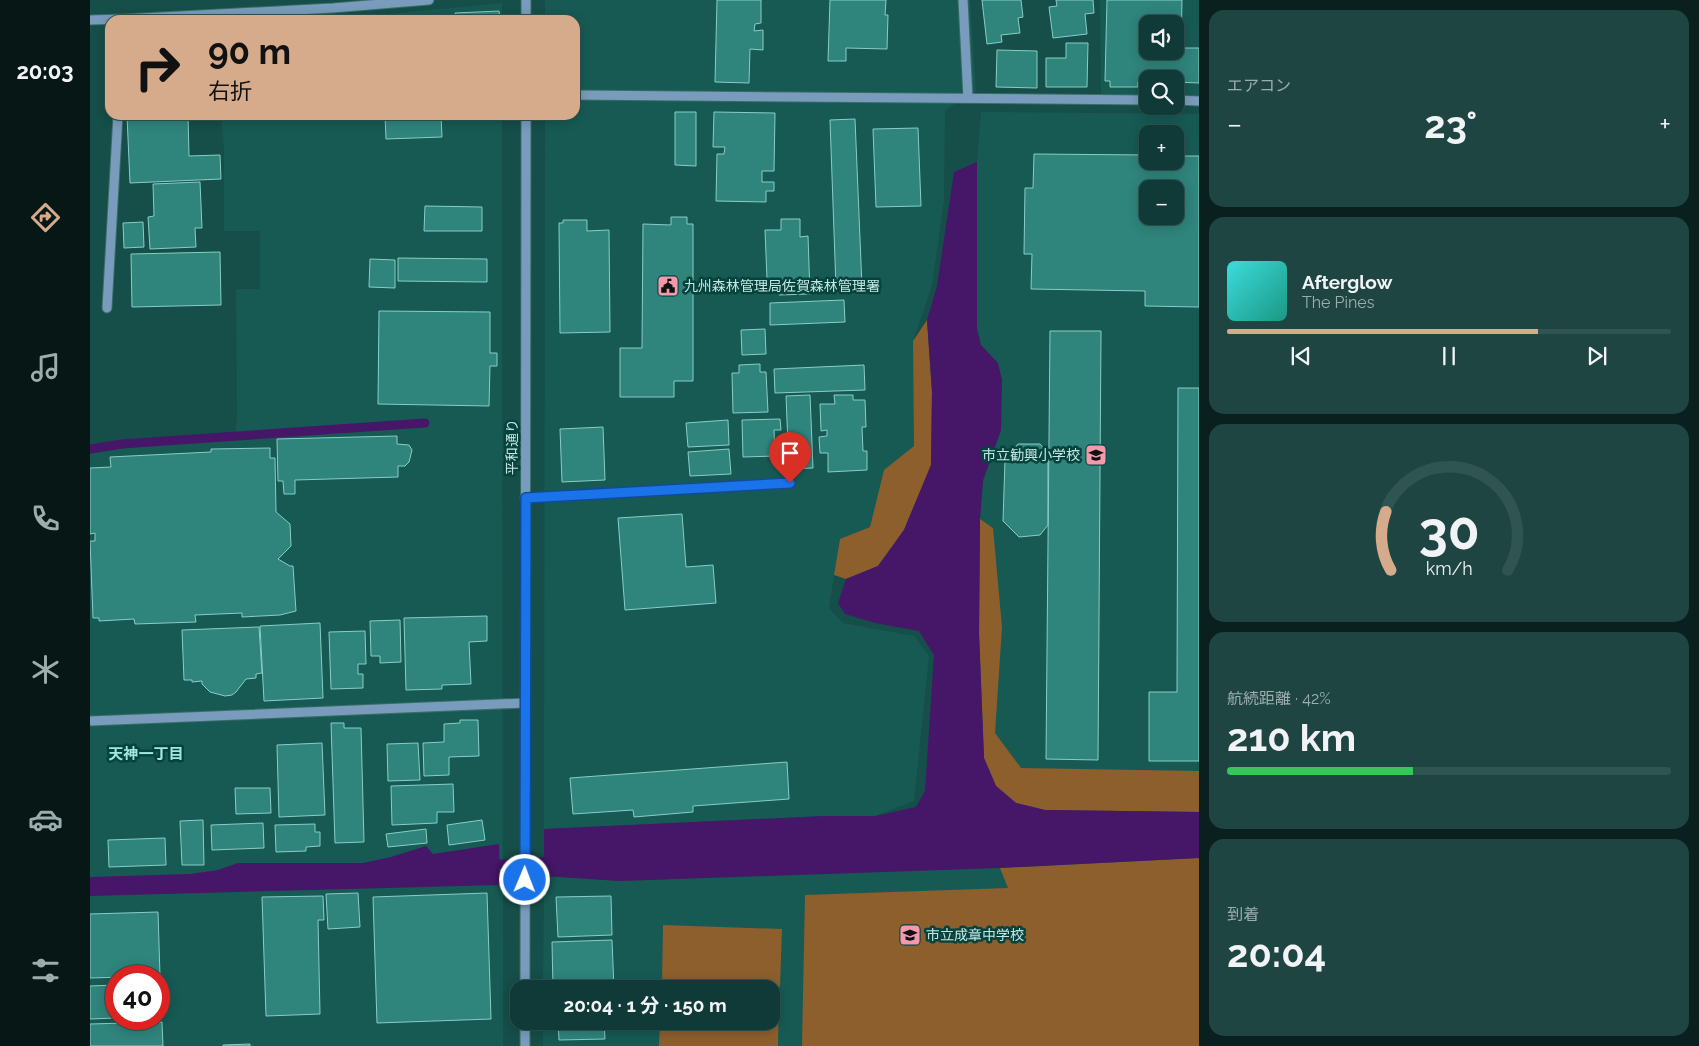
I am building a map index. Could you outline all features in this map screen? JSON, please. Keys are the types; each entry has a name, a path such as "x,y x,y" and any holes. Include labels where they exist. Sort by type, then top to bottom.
{"street":[{"path":"207,15 429,0"},
{"path":"526,0 526,15"},
{"path":"963,0 968,98"},
{"path":"90,20 105,20"},
{"path":"580,94 1139,100"},
{"path":"1184,100 1199,100"},
{"path":"108,308 118,120"},
{"name":"平和通り","path":"525,980 526,120"},
{"path":"526,498 790,483"},
{"path":"90,720 525,703"},
{"path":"525,1030 525,1046"}],"shaded area":[{"path":"545,0 970,0 976,91 945,110 944,201 932,286 913,341 915,446 884,470 870,527 840,539 829,608 843,623 914,636 929,656 914,801 875,816 824,816 544,829 545,120 580,120 580,15 545,15"},
{"path":"1100,0 1199,0 1199,96 1184,96 1184,70 1139,70 1139,96 1101,96"},
{"path":"502,3 502,15 376,15"},
{"name":"市立勧興小学校","path":"981,112 1139,113 1139,115 1199,114 1199,812 996,786 980,519 983,481 1001,430 977,329 977,162"},
{"path":"221,120 502,120 503,1046 90,1046 90,454 132,447 235,439 237,415 236,289 260,289 260,231 224,231 224,149"},
{"path":"977,162 977,329 981,345 998,363 1002,380 1001,430 983,480 980,519 979,633 984,758 996,786 1016,803 1045,810 1199,812 1199,858 1000,868 620,881 544,876 544,829 824,816 875,816 916,807 925,791 934,655 919,631 875,623 845,614 838,603 846,579 878,566 904,530 931,465 932,392 927,320 937,286 954,172"},
{"path":"927,320 932,392 931,465 904,530 878,566 846,579 834,575 840,539 870,527 884,470 914,446 913,341"},
{"path":"980,519 993,528 1002,627 995,733 1021,768 1199,771 1199,812 1045,810 1016,803 996,786 984,758 979,633"},
{"path":"499,844 500,885 90,896 90,877 190,874 218,870 238,863 363,863 391,857 426,846 433,854"},
{"name":"市立成章中学校","path":"1199,858 1199,1046 543,1046 543,1030 780,1030 780,980 543,980 544,876 620,881"},
{"name":"市立成章中学校","path":"1199,858 1199,1046 802,1046 805,895 1008,888 1000,868"},
{"path":"663,925 782,929 780,987 780,980 662,980"},
{"path":"660,1030 778,1030 778,1046 659,1046"}],"building":[{"path":"717,0 761,0 761,23 755,24 754,31 763,30 763,50 750,49 749,83 715,82"},
{"path":"830,0 886,0 885,15 888,15 887,49 846,48 846,61 828,61"},
{"path":"982,0 1021,0 1023,17 1018,18 1020,33 1001,35 1002,42 987,44"},
{"path":"1056,0 1093,0 1094,13 1085,14 1087,34 1053,38 1049,7 1057,6"},
{"path":"1107,0 1182,0 1182,15 1139,15 1139,60 1184,60 1184,48 1199,48 1199,83 1184,82 1184,70 1139,70 1138,87 1110,87 1110,81 1105,81"},
{"path":"499,11 499,15 455,15 455,13"},
{"path":"1066,43 1088,43 1087,87 1046,87 1046,58 1066,58"},
{"path":"997,50 1037,51 1037,88 996,87"},
{"path":"675,112 696,112 696,166 675,165"},
{"path":"714,112 775,113 774,171 762,171 762,182 774,182 774,191 766,191 766,202 716,201 717,154 724,154 725,147 713,147"},
{"path":"855,119 862,287 836,288 830,120"},
{"path":"127,120 188,120 189,156 220,155 221,179 130,183"},
{"path":"385,120 441,120 442,137 386,139"},
{"path":"918,128 921,206 876,207 873,129"},
{"path":"1034,154 1139,155 1139,170 1184,170 1184,156 1199,156 1199,307 1145,306 1145,291 1031,289 1032,254 1024,254 1025,188 1033,188"},
{"path":"200,182 202,228 195,228 196,247 150,249 148,217 154,216 153,184"},
{"path":"425,206 482,207 482,231 424,231"},
{"name":"九州森林管理局佐賀森林管理署","path":"671,217 687,217 687,224 693,224 693,381 674,381 674,397 620,397 620,348 642,348 643,224 671,225"},
{"path":"781,219 800,219 800,237 808,236 810,294 779,295 778,279 767,279 765,230 781,230"},
{"path":"563,220 587,220 587,231 609,230 610,332 560,333 559,223 563,223"},
{"path":"143,222 144,247 124,248 123,223"},
{"path":"220,252 221,305 132,307 131,254"},
{"path":"398,258 487,259 487,282 398,281"},
{"path":"370,259 395,260 395,288 369,287"},
{"path":"844,300 845,322 770,325 770,303"},
{"path":"379,311 490,312 490,353 497,353 497,366 490,366 489,406 378,404"},
{"path":"765,329 766,354 742,355 741,330"},
{"path":"1050,331 1101,331 1098,760 1046,759"},
{"path":"760,364 760,372 766,372 768,412 733,413 732,373 739,373 739,365"},
{"path":"864,365 865,390 775,393 774,369"},
{"path":"1178,388 1199,388 1199,761 1149,761 1149,692 1177,692"},
{"path":"810,395 813,468 789,469 786,396"},
{"path":"834,395 853,395 853,400 865,400 866,427 862,427 863,451 867,451 867,470 828,472 828,453 820,453 819,437 827,436 827,430 821,431 820,404 835,404"},
{"path":"780,419 781,430 774,430 775,456 743,457 742,420"},
{"path":"728,420 729,445 688,447 686,423"},
{"path":"603,427 605,480 562,482 560,429"},
{"path":"397,436 397,444 409,445 412,450 409,462 405,466 398,466 398,477 295,480 295,494 284,494 283,481 278,481 277,439"},
{"path":"1018,444 1040,444 1048,453 1048,525 1040,535 1019,537 1003,521 1005,460"},
{"path":"270,448 270,458 275,458 276,512 290,524 291,546 278,559 293,566 296,611 280,615 242,617 242,613 195,615 196,622 135,624 134,619 99,621 99,618 93,618 90,541 95,541 95,533 90,534 90,468 111,467 110,457 211,452 211,449"},
{"path":"729,449 731,474 690,476 688,452"},
{"path":"682,514 686,567 713,565 716,603 625,610 618,518"},
{"path":"487,616 487,641 469,642 471,684 442,685 442,689 406,690 404,618"},
{"path":"400,620 401,662 380,663 380,656 371,656 370,621"},
{"path":"320,623 323,698 264,701 260,626"},
{"path":"259,627 262,673 256,674 256,678 246,679 232,695 225,696 210,692 202,684 202,681 192,682 192,680 184,680 182,630"},
{"path":"365,631 366,664 358,664 358,674 363,674 363,688 331,689 329,632"},
{"path":"460,720 478,720 479,756 449,757 449,775 424,776 423,743 444,742 444,724 460,723"},
{"path":"331,723 344,723 344,728 361,728 364,842 335,843"},
{"path":"322,743 325,815 279,817 277,745"},
{"path":"418,743 420,780 388,781 387,744"},
{"path":"787,762 789,799 693,806 693,812 634,817 633,810 573,814 570,778"},
{"path":"453,784 454,812 437,812 437,823 392,825 391,786"},
{"path":"235,788 270,788 271,813 236,814"},
{"path":"203,820 204,865 182,865 180,821"},
{"path":"482,820 485,840 449,845 447,825"},
{"path":"263,823 264,848 212,850 211,825"},
{"path":"315,824 315,832 320,832 320,846 306,847 306,851 276,852 275,825"},
{"path":"426,829 427,843 388,847 386,834"},
{"path":"165,838 166,865 109,867 108,840"},
{"path":"358,893 360,927 328,929 326,894"},
{"path":"487,893 491,1019 377,1023 373,897"},
{"path":"323,896 324,920 318,920 320,1014 266,1016 262,897"},
{"path":"611,896 612,935 558,937 556,897"},
{"path":"158,912 160,965 105,965 105,978 90,978 90,914"},
{"path":"612,940 614,980 553,980 552,942"},
{"path":"105,985 105,1018 90,1019 90,986"},
{"path":"90,1024 105,1024 105,1030 162,1030 163,1046 90,1046"},
{"path":"558,1030 604,1030 605,1039 559,1040"},
{"path":"250,1044 250,1046 223,1046 223,1045"}],"waterway":[{"path":"90,449 122,444 425,423"},
{"path":"487,865 554,861"}],"place":[{"name":"九州森林管理局佐賀森林管理署","path":"668,286"},
{"name":"市立勧興小学校","path":"1096,455"},
{"name":"市立成章中学校","path":"910,935"}],"district":[{"name":"天神一丁目","path":"146,754"}],"route":[{"path":"525,880 526,498 790,483"}]}
